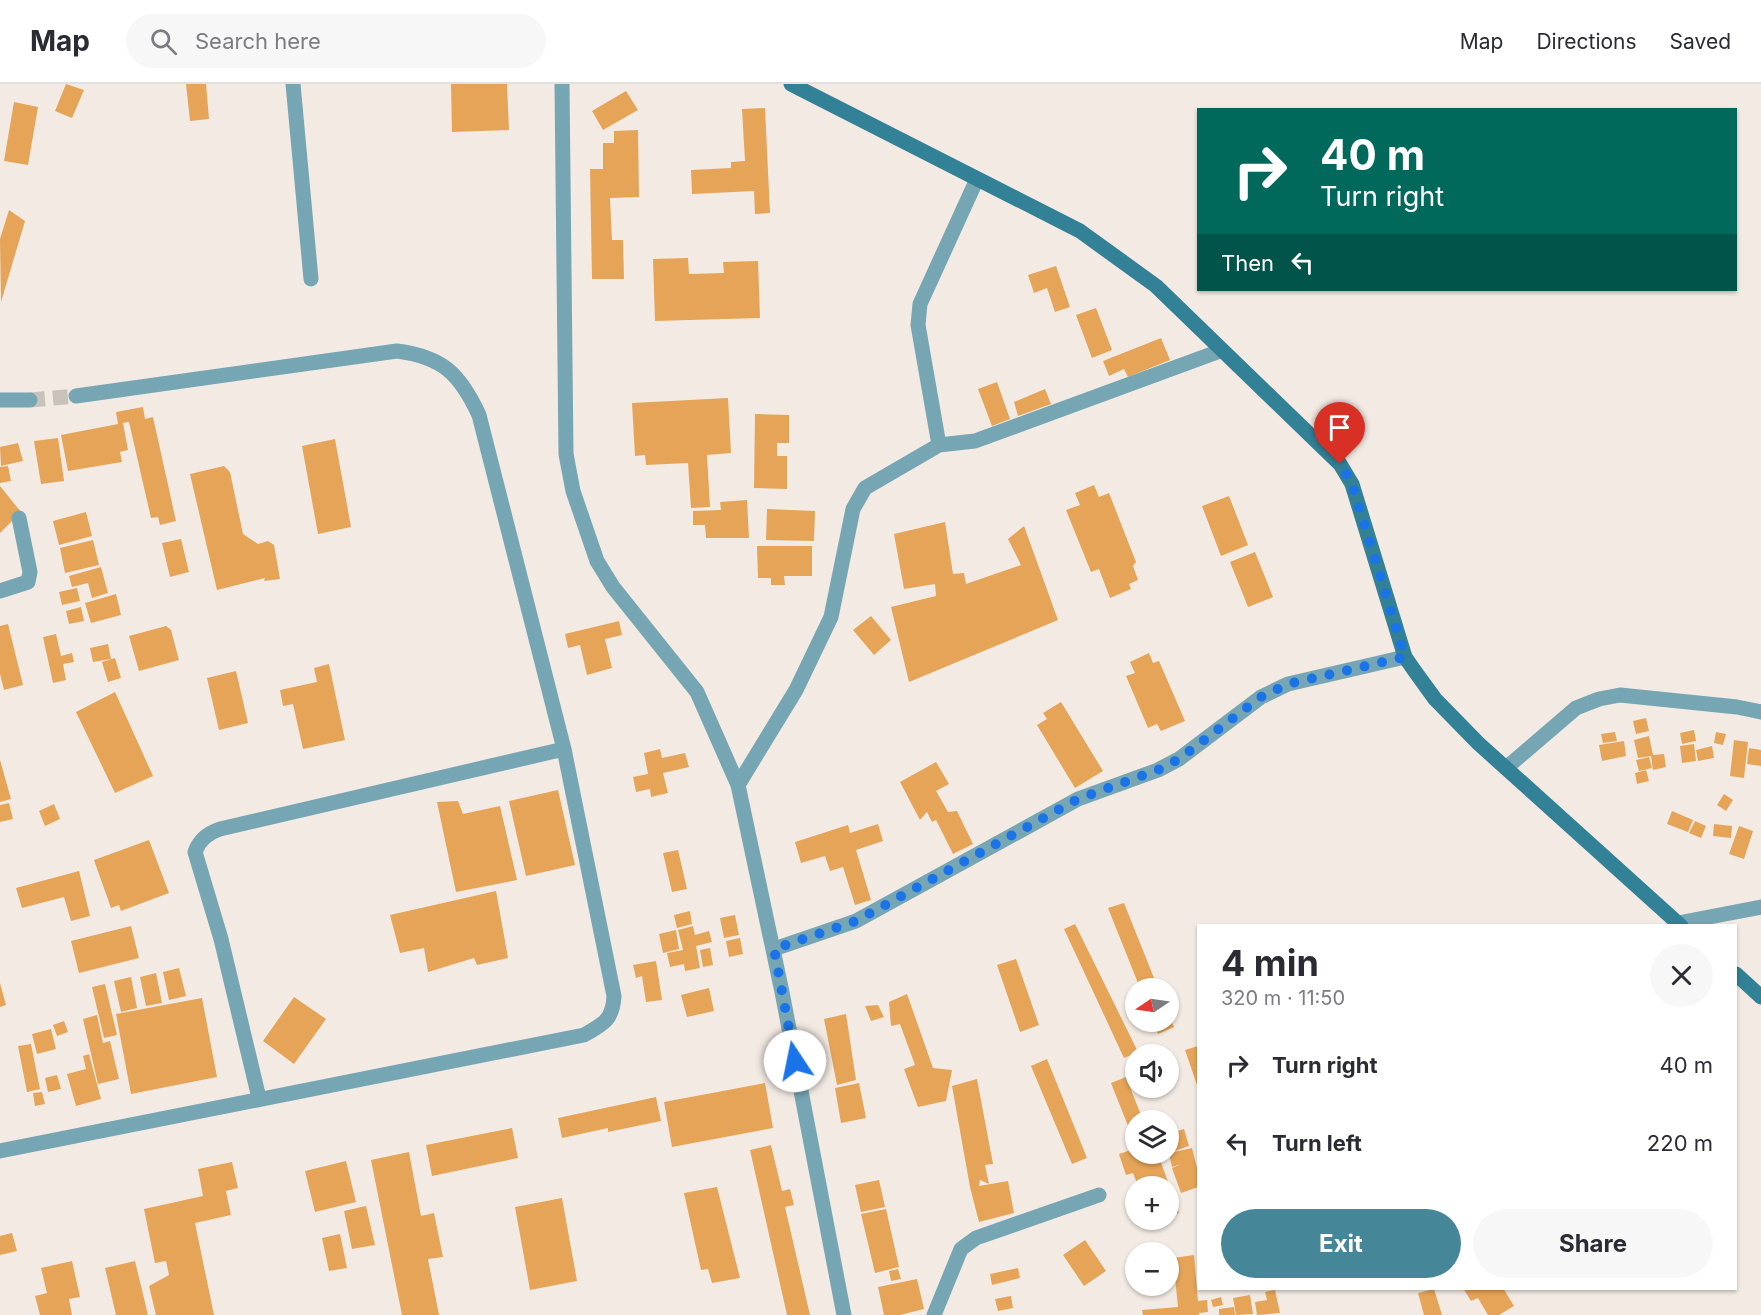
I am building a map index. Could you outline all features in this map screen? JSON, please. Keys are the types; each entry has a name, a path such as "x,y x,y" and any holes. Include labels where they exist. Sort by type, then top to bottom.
{"street":[{"path":"292,84 311,279"},
{"path":"562,84 566,454 573,491 597,561 619,595 697,692 738,785 774,949 844,1315"},
{"path":"791,84 1080,231 1156,286 1220,351 1340,464 1352,484 1405,657 1435,699 1506,768 1680,924 1761,908"},
{"path":"939,445 918,325 920,304 977,180"},
{"path":"0,1151 584,1035 603,1024 613,1011 614,996 564,749 479,415 465,386 444,366 422,354 398,351 76,396"},
{"path":"738,785 796,690 831,617 854,509 865,488 939,445 975,441 1220,351"},
{"path":"0,400 30,400"},
{"path":"0,591 28,582 30,572 19,518"},
{"path":"774,949 856,921 1078,799 1158,770 1179,759 1261,697 1288,684 1405,657"},
{"path":"1506,768 1576,708 1599,699 1620,695 1737,707 1761,712"},
{"path":"260,1098 221,939 195,852 198,844 210,833 220,829 564,749"},
{"path":"1737,975 1761,997"},
{"path":"934,1315 961,1249 976,1238 1099,1195"}],"building":[{"path":"66,84 84,90 72,118 55,111"},
{"path":"186,84 206,84 209,119 190,121"},
{"path":"451,84 507,84 509,130 452,132"},
{"path":"626,91 638,110 603,130 592,111"},
{"path":"14,102 38,107 28,165 4,161"},
{"path":"765,108 770,213 755,214 754,191 692,194 691,170 731,168 731,162 745,161 742,109"},
{"path":"638,130 639,197 610,198 612,240 623,240 624,279 592,279 590,169 603,169 603,143 614,143 614,131"},
{"path":"9,210 25,221 1,302 0,239"},
{"path":"688,258 689,274 724,273 723,262 758,261 760,318 655,321 653,259"},
{"path":"1056,266 1070,307 1055,312 1047,288 1034,293 1028,275"},
{"path":"1096,308 1112,350 1092,358 1076,315"},
{"path":"1161,338 1170,360 1128,377 1124,369 1109,376 1103,361"},
{"path":"997,382 1010,419 992,426 978,389"},
{"path":"1045,389 1051,404 1018,416 1014,402"},
{"path":"728,398 731,453 707,455 710,507 691,508 688,463 646,465 645,455 635,456 632,403"},
{"path":"143,407 145,419 153,417 176,521 160,525 158,517 151,518 129,422 123,423 128,450 120,452 122,462 68,471 61,435 118,424 116,412"},
{"path":"755,414 789,415 789,443 777,443 777,456 787,456 787,489 754,488"},
{"path":"58,438 64,481 41,484 34,441"},
{"path":"335,439 351,527 318,534 302,446"},
{"path":"18,443 23,461 1,466 0,447"},
{"path":"8,466 11,481 0,483 0,467"},
{"path":"224,466 230,472 243,534 258,544 268,541 274,545 280,579 264,581 265,578 217,590 190,474"},
{"path":"1094,485 1099,497 1109,493 1136,562 1133,566 1138,580 1129,584 1131,589 1110,598 1099,569 1091,572 1066,510 1080,505 1075,493"},
{"path":"0,486 21,512 0,533"},
{"path":"1229,496 1248,545 1221,556 1202,506"},
{"path":"747,500 749,538 706,538 705,525 693,525 693,511 721,510 720,502"},
{"path":"767,509 815,511 814,541 766,540"},
{"path":"86,512 92,536 59,545 53,521"},
{"path":"945,522 953,574 964,573 966,584 1021,565 1008,539 1024,526 1058,620 909,682 891,607 936,596 935,584 904,589 894,534"},
{"path":"181,539 189,572 170,577 162,543"},
{"path":"93,540 99,565 65,573 60,548"},
{"path":"757,546 812,546 812,576 784,576 785,585 771,585 771,578 758,578"},
{"path":"1255,552 1273,597 1248,607 1230,562"},
{"path":"101,567 108,593 92,598 88,583 72,587 69,576"},
{"path":"77,588 80,601 62,605 59,592"},
{"path":"116,594 121,615 91,623 85,603"},
{"path":"81,607 84,621 69,624 66,611"},
{"path":"871,616 891,640 874,655 853,630"},
{"path":"619,621 622,635 605,639 612,668 587,675 580,645 568,648 565,634"},
{"path":"8,624 23,685 4,690 0,674 0,626"},
{"path":"166,626 171,630 179,660 139,671 129,636"},
{"path":"56,634 61,656 72,653 74,662 63,664 66,680 53,683 43,637"},
{"path":"108,644 111,659 93,662 90,648"},
{"path":"1149,653 1153,663 1159,661 1185,721 1161,731 1157,724 1148,728 1126,676 1135,673 1130,662"},
{"path":"115,658 121,678 108,682 102,662"},
{"path":"329,664 345,740 303,749 293,704 283,706 280,690 317,682 314,668"},
{"path":"236,671 248,723 219,730 207,678"},
{"path":"115,692 153,776 115,793 76,712"},
{"path":"1061,702 1103,771 1075,788 1037,725 1047,719 1043,713"},
{"path":"1646,718 1649,731 1636,734 1633,721"},
{"path":"1694,730 1696,741 1682,744 1680,733"},
{"path":"1615,732 1617,741 1603,743 1601,734"},
{"path":"1716,732 1726,734 1723,745 1714,743"},
{"path":"1649,736 1653,755 1664,754 1666,767 1653,770 1651,756 1638,758 1634,740"},
{"path":"1734,740 1748,742 1744,778 1730,776"},
{"path":"1624,741 1626,756 1602,761 1599,745"},
{"path":"1694,744 1696,761 1682,763 1680,746"},
{"path":"1712,746 1714,758 1698,761 1696,750"},
{"path":"1749,748 1761,750 1761,766 1747,764"},
{"path":"660,749 662,758 685,753 689,767 663,773 668,793 651,797 650,789 636,792 633,777 648,774 644,753"},
{"path":"1649,757 1652,768 1639,771 1636,760"},
{"path":"0,760 11,799 0,802"},
{"path":"936,762 949,784 936,791 948,812 957,811 973,844 953,854 936,820 932,822 927,812 920,820 900,782"},
{"path":"1646,770 1649,781 1637,784 1635,773"},
{"path":"558,790 575,865 526,876 509,801"},
{"path":"1724,794 1733,800 1726,811 1717,805"},
{"path":"458,801 463,814 500,806 517,880 456,892 437,802"},
{"path":"9,803 13,819 0,822 0,805"},
{"path":"54,804 60,819 45,826 39,811"},
{"path":"1672,811 1693,820 1688,832 1667,824"},
{"path":"1695,821 1706,826 1701,838 1689,833"},
{"path":"878,824 883,841 856,850 871,900 855,905 843,867 830,871 825,856 801,863 795,842 848,825 850,833"},
{"path":"1714,824 1732,826 1731,838 1713,836"},
{"path":"1739,826 1753,831 1744,859 1729,854"},
{"path":"149,840 169,893 121,911 119,905 111,908 94,860"},
{"path":"678,850 687,889 672,892 663,853"},
{"path":"79,871 90,916 71,921 64,897 22,908 16,888"},
{"path":"496,891 508,958 477,965 474,958 428,972 424,948 400,953 390,915"},
{"path":"1124,903 1154,978 1136,978 1108,908"},
{"path":"690,911 692,924 677,928 674,915"},
{"path":"735,915 739,935 724,938 720,918"},
{"path":"1075,924 1125,1026 1125,1032 1128,1032 1134,1044 1125,1044 1125,1058 1124,1058 1064,929"},
{"path":"131,926 139,958 79,973 71,941"},
{"path":"693,926 695,935 709,931 712,942 696,946 700,968 685,971 684,964 670,967 667,953 683,950 678,930"},
{"path":"676,930 679,949 663,953 659,934"},
{"path":"740,938 743,954 729,957 726,941"},
{"path":"710,948 713,965 703,967 700,950"},
{"path":"1016,959 1039,1025 1020,1032 997,965"},
{"path":"656,961 662,1000 646,1002 642,976 636,978 633,965"},
{"path":"179,968 186,996 169,1000 163,972"},
{"path":"156,973 162,1003 146,1006 140,977"},
{"path":"131,977 137,1008 121,1012 114,981"},
{"path":"0,983 6,1005 0,1007"},
{"path":"105,984 117,1035 104,1038 92,987"},
{"path":"709,988 714,1011 687,1017 681,995"},
{"path":"907,994 933,1068 952,1070 946,1101 918,1107 904,1069 915,1065 900,1024 891,1026 889,1002"},
{"path":"294,997 326,1019 294,1064 263,1041"},
{"path":"202,998 217,1077 131,1094 116,1014"},
{"path":"878,1005 884,1017 871,1021 865,1006"},
{"path":"846,1014 856,1080 837,1085 824,1019"},
{"path":"97,1015 103,1043 110,1041 119,1079 98,1084 83,1019"},
{"path":"64,1021 68,1032 57,1036 53,1025"},
{"path":"51,1029 56,1049 37,1054 32,1034"},
{"path":"31,1044 40,1089 27,1092 18,1046"},
{"path":"1197,1046 1197,1085 1185,1050"},
{"path":"89,1054 101,1099 76,1106 67,1074 86,1069 83,1056"},
{"path":"1047,1059 1087,1158 1072,1164 1031,1066"},
{"path":"57,1075 61,1089 48,1092 45,1078"},
{"path":"1125,1077 1125,1098 1134,1098 1139,1110 1125,1110 1125,1118 1111,1083"},
{"path":"977,1079 993,1164 985,1165 989,1184 980,1180 979,1186 1008,1181 1014,1213 979,1222 970,1187 952,1086"},
{"path":"765,1083 773,1128 672,1147 664,1102"},
{"path":"859,1083 866,1118 841,1123 835,1088"},
{"path":"42,1092 45,1104 35,1106 33,1093"},
{"path":"656,1097 661,1121 608,1132 608,1128 562,1138 558,1118"},
{"path":"512,1128 518,1158 432,1176 426,1145"},
{"path":"1184,1129 1189,1146 1179,1150 1179,1131"},
{"path":"771,1145 782,1191 790,1189 794,1205 785,1207 810,1315 787,1315 750,1150"},
{"path":"1192,1148 1197,1168 1197,1187 1181,1193 1179,1176 1175,1176 1172,1168 1181,1164 1172,1167 1171,1164 1179,1164 1179,1151"},
{"path":"409,1152 421,1216 434,1213 443,1257 428,1259 439,1315 402,1315 371,1160"},
{"path":"1125,1152 1125,1164 1162,1164 1166,1176 1134,1176 1133,1173 1126,1175 1119,1154"},
{"path":"346,1161 356,1202 315,1212 305,1171"},
{"path":"232,1162 238,1188 226,1191 231,1215 195,1223 214,1315 156,1315 149,1286 169,1275 166,1261 155,1263 144,1209 203,1196 198,1169"},
{"path":"879,1180 885,1207 861,1212 855,1185"},
{"path":"717,1187 740,1278 712,1283 708,1269 701,1270 684,1193"},
{"path":"562,1198 577,1281 530,1290 515,1207"},
{"path":"366,1206 375,1245 352,1249 344,1211"},
{"path":"886,1209 899,1267 875,1273 861,1214"},
{"path":"12,1233 17,1251 0,1255 0,1236"},
{"path":"340,1234 347,1268 329,1271 322,1238"},
{"path":"1085,1240 1106,1271 1084,1286 1063,1255"},
{"path":"1194,1255 1198,1301 1207,1300 1208,1312 1199,1313 1199,1315 1143,1315 1142,1310 1178,1307 1179,1257"},
{"path":"72,1261 80,1297 69,1299 72,1315 40,1315 35,1296 47,1293 41,1268"},
{"path":"135,1261 148,1315 116,1315 105,1268"},
{"path":"1018,1268 1020,1278 992,1285 990,1274"},
{"path":"898,1269 901,1279 891,1281 889,1271"},
{"path":"917,1279 924,1309 900,1315 884,1315 878,1287"},
{"path":"1275,1290 1280,1313 1257,1315 1255,1302 1267,1300 1265,1292"},
{"path":"1434,1290 1442,1315 1424,1315 1418,1293"},
{"path":"1464,1290 1504,1290 1514,1306 1499,1315 1488,1315 1478,1298 1471,1301"},
{"path":"1250,1295 1253,1314 1236,1315 1233,1298"},
{"path":"1011,1296 1013,1308 998,1311 995,1299"},
{"path":"1221,1297 1223,1305 1213,1307 1211,1300"},
{"path":"1234,1307 1235,1315 1219,1315 1219,1309"}],"tunnel":[{"path":"30,400 76,396"}],"route":[{"path":"795,1061 774,949 856,921 1078,799 1158,770 1179,759 1261,697 1288,684 1405,657 1352,484 1340,464"}]}
